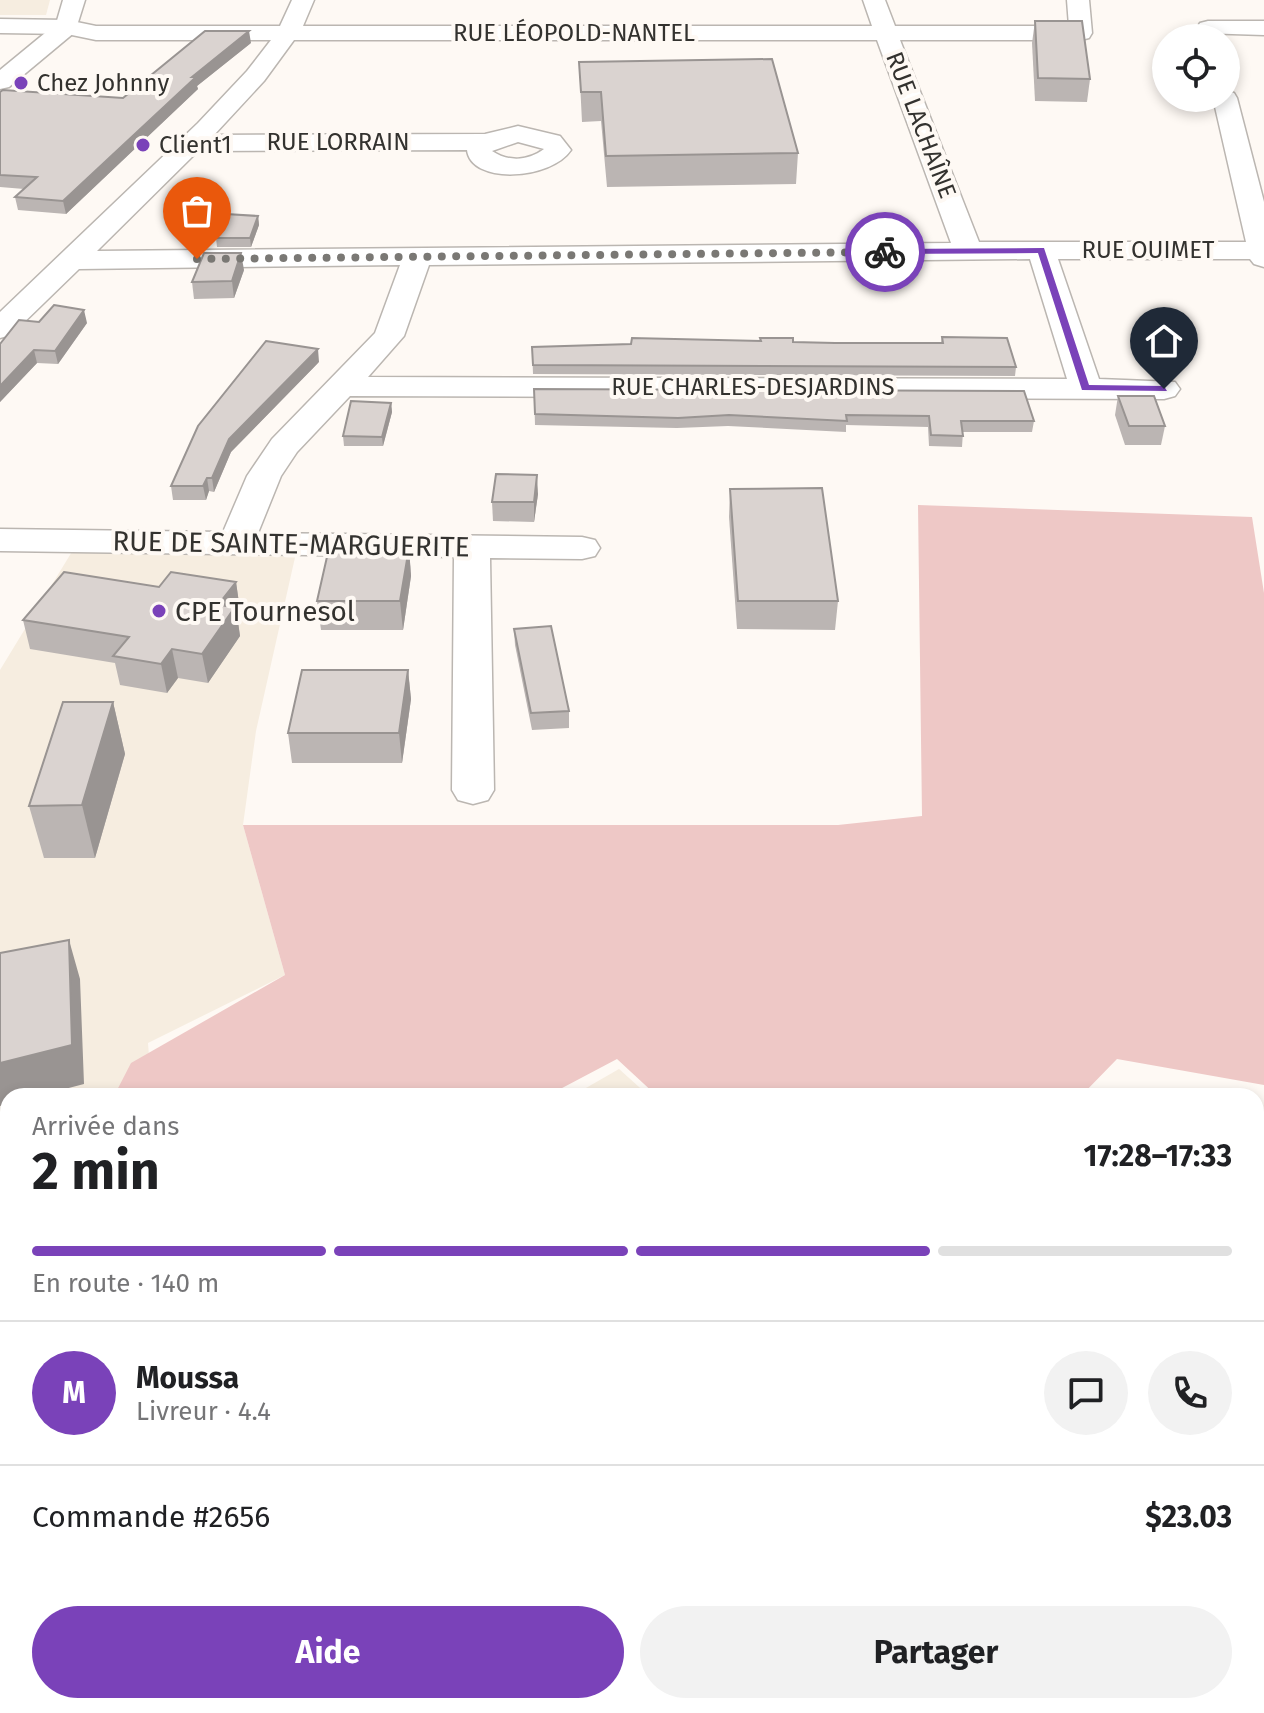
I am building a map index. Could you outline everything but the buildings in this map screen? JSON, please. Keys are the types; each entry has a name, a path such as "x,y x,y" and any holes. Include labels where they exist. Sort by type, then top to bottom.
{"street":[{"path":"0,82 67,27 74,0"},
{"path":"4,321 191,143 275,53 303,0"},
{"name":"RUE LACHAÎNE","path":"874,0 968,251"},
{"name":"RUE LÉOPOLD-NANTEL","path":"0,26 67,27 96,33 1081,33 1078,0"},
{"path":"1240,27 1264,28"},
{"path":"1228,112 1263,254"},
{"name":"RUE LORRAIN","path":"191,143 485,142"},
{"path":"1041,250 1086,388"},
{"name":"RUE OUIMET","path":"71,260 1041,250 1263,254"},
{"path":"236,543 264,476 284,446 389,336 418,256"},
{"name":"RUE CHARLES-DESJARDINS","path":"341,386 1164,389"},
{"name":"RUE DE SAINTE-MARGUERITE","path":"0,540 582,548"},
{"path":"472,546 473,790"}],"shaded area":[{"path":"0,0 50,0 46,15 0,15"},
{"path":"918,505 1252,517 1264,593 1264,1085 1117,1059 1089,1088 648,1088 617,1059 562,1088 118,1088 131,1063 285,975 243,825 838,825 922,816"},
{"path":"73,550 296,553 256,731 243,825 285,975 148,1043 151,1088 0,1088 0,670"},
{"path":"619,1069 640,1088 586,1088"}],"way so far":[{"path":"197,259 885,252"}],"place":[{"name":"Chez Johnny","path":"21,83"},
{"name":"Client1","path":"143,145"},
{"name":"CPE Tournesol","path":"159,611"}],"route":[{"path":"885,252 1041,250 1086,388 1164,389"}]}
